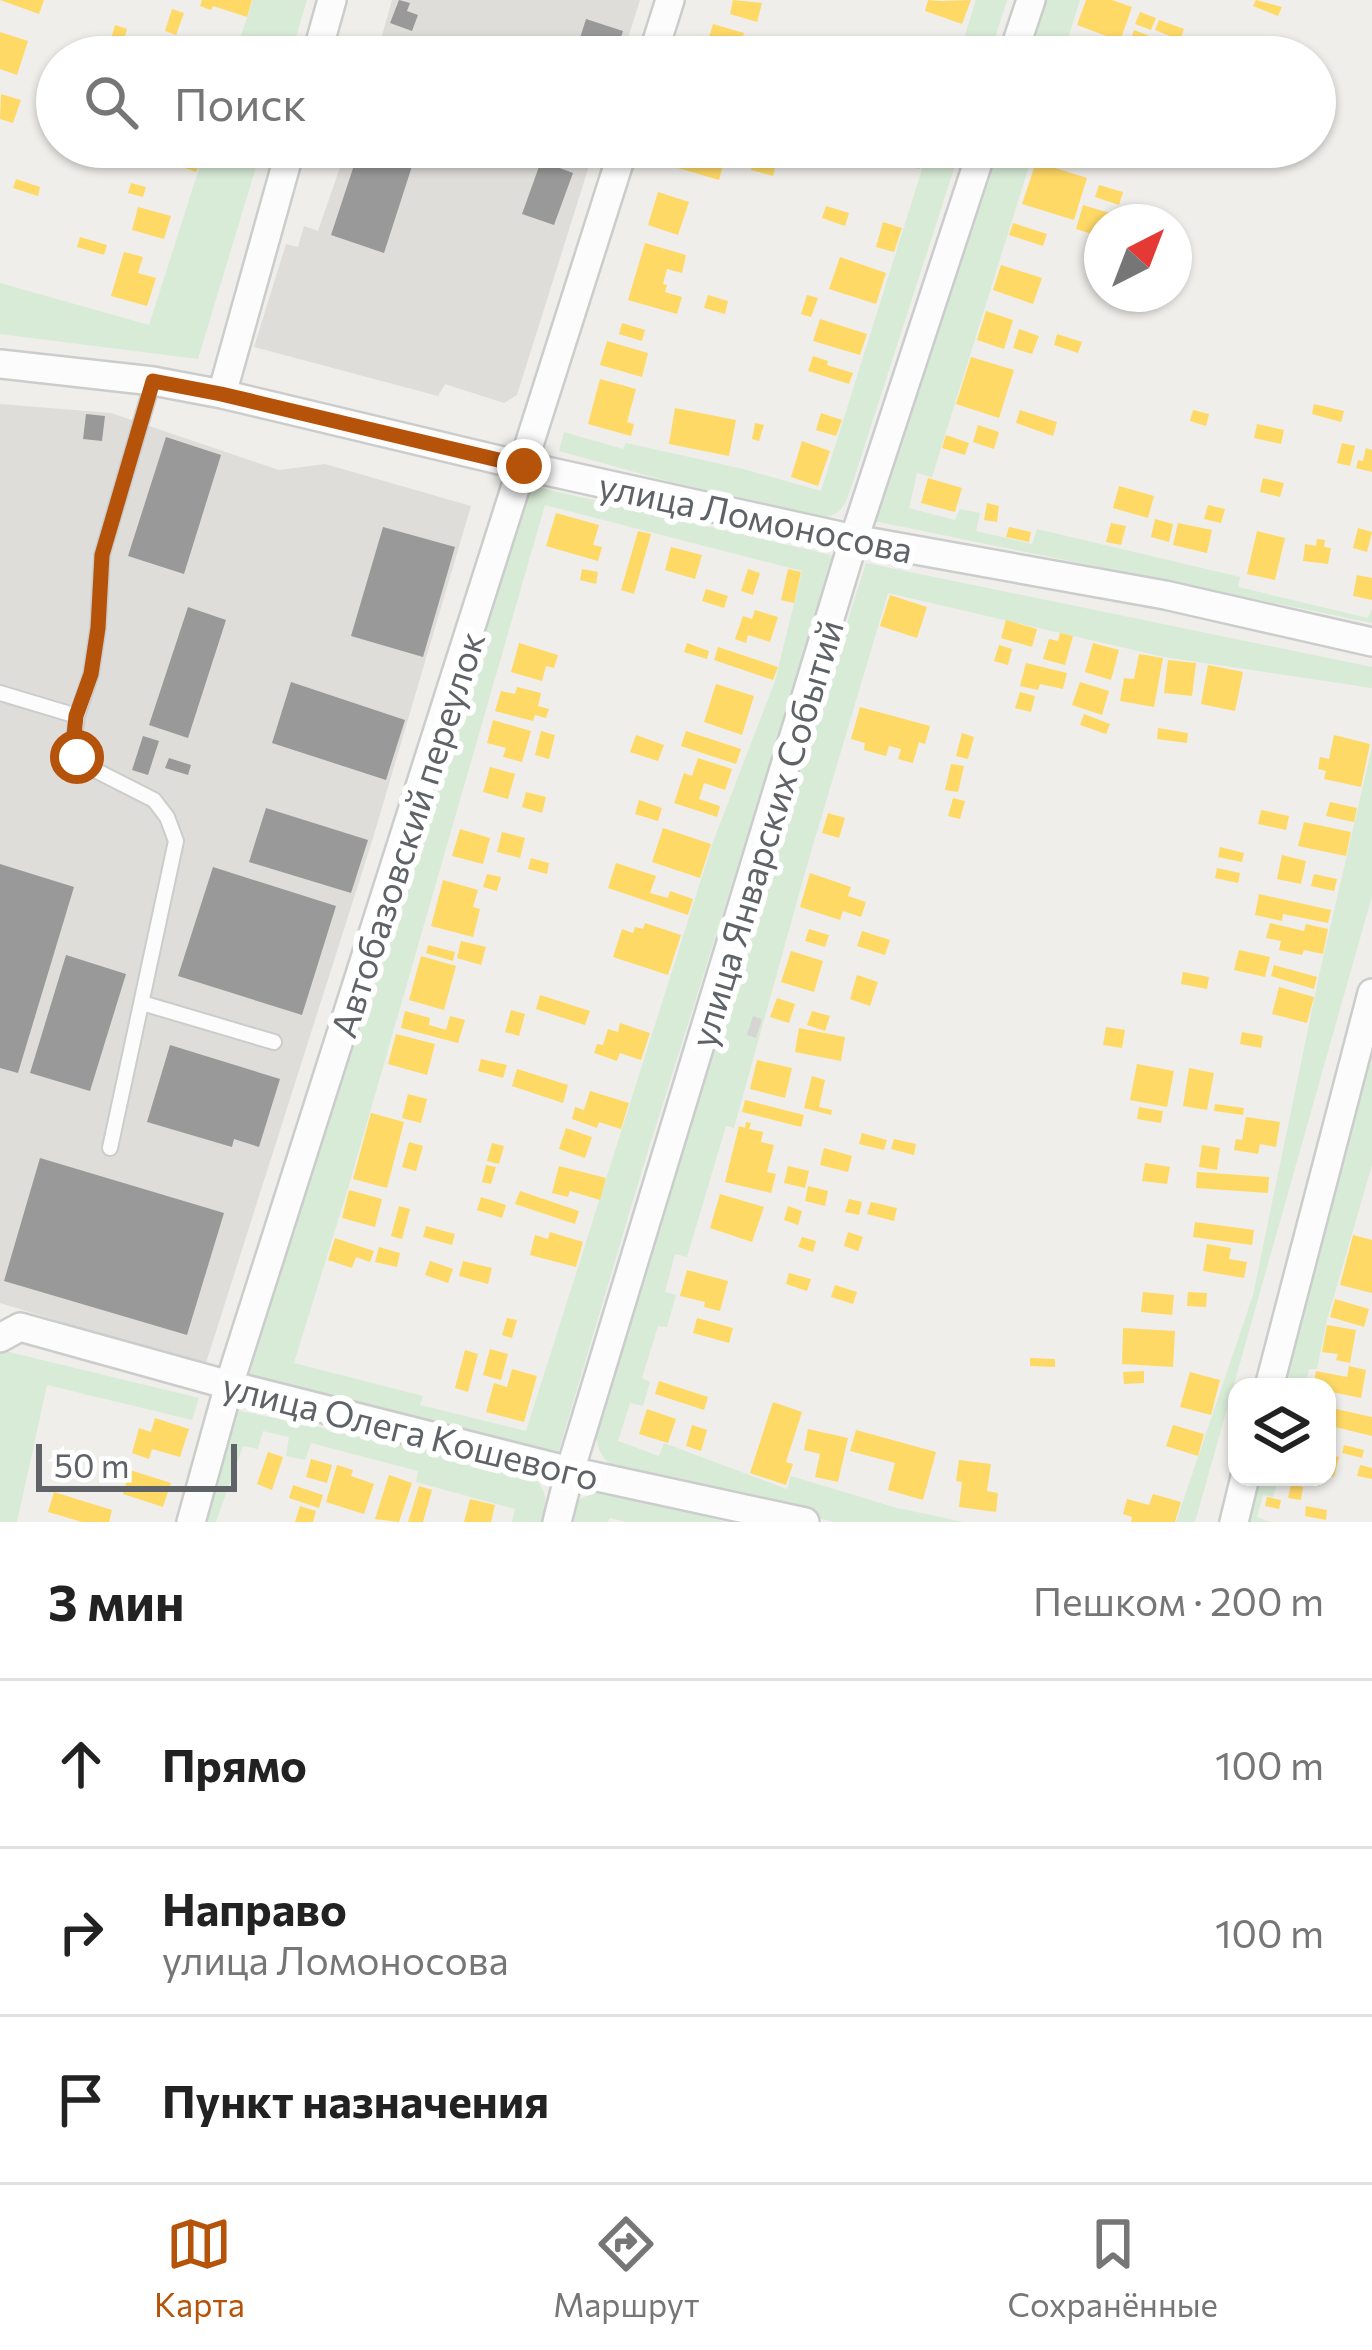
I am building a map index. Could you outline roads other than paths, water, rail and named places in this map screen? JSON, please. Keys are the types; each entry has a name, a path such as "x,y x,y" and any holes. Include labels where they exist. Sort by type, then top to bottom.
{"street":[{"path":"322,36 332,0"},
{"path":"659,36 670,0"},
{"path":"1019,36 1030,0"},
{"path":"221,394 285,168"},
{"name":"Автобазовский переулок","path":"191,1522 229,1385 617,168"},
{"name":"улица Январских Событий","path":"557,1522 854,539 975,168"},
{"name":"улица Ломоносова","path":"0,364 153,381 221,394 854,539 1165,596 1372,642"},
{"path":"1271,1378 1372,993"},
{"name":"улица Олега Кошевого","path":"10,1333 570,1471 805,1522"},
{"path":"1234,1522 1244,1486"}],"lane":[{"path":"110,1148 176,841 154,800 98,773 77,757 73,745 76,716 91,674 102,555 153,381"},
{"path":"0,693 76,716"},
{"path":"142,1003 274,1042"}]}
